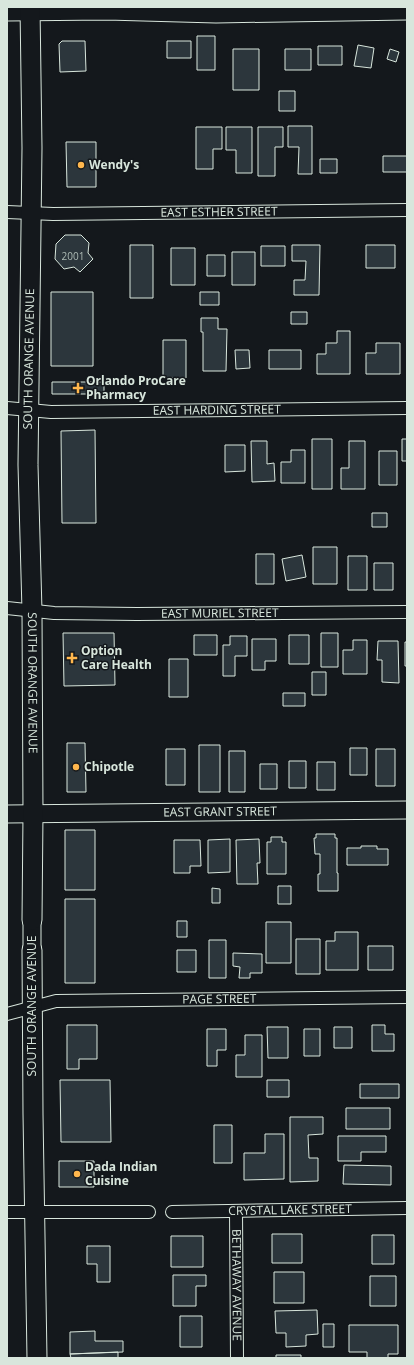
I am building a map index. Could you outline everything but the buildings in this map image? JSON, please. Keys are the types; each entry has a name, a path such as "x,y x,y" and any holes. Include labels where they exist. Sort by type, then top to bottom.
{"main road":[{"name":"SOUTH ORANGE AVENUE","path":"30,10 32,110 28,465 32,611 32,920"},
{"name":"SOUTH ORANGE AVENUE","path":"32,950 34,1212 37,1358"}],"street":[{"path":"7,12 30,10 407,11"},
{"name":"EAST ESTHER STREET","path":"7,212 53,214 407,210"},
{"name":"EAST HARDING STREET","path":"7,408 51,412 407,408"},
{"name":"EAST MURIEL STREET","path":"7,608 54,613 137,614 407,612"},
{"name":"EAST GRANT STREET","path":"7,814 407,810"},
{"name":"SOUTH ORANGE AVENUE","path":"32,920 32,950"},
{"name":"PAGE STREET","path":"7,1014 56,1001 407,997"},
{"name":"CRYSTAL LAKE STREET","path":"172,1212 407,1208"},
{"name":"BETHAWAY AVENUE","path":"236,1211 237,1358"},
{"path":"7,1212 149,1212"}],"place":[{"name":"Wendy's","path":"81,165"},
{"name":"Orlando ProCare Pharmacy","path":"78,388"},
{"name":"Option Care Health","path":"72,658"},
{"name":"Chipotle","path":"76,767"},
{"name":"Dada Indian Cuisine","path":"77,1174"}]}
